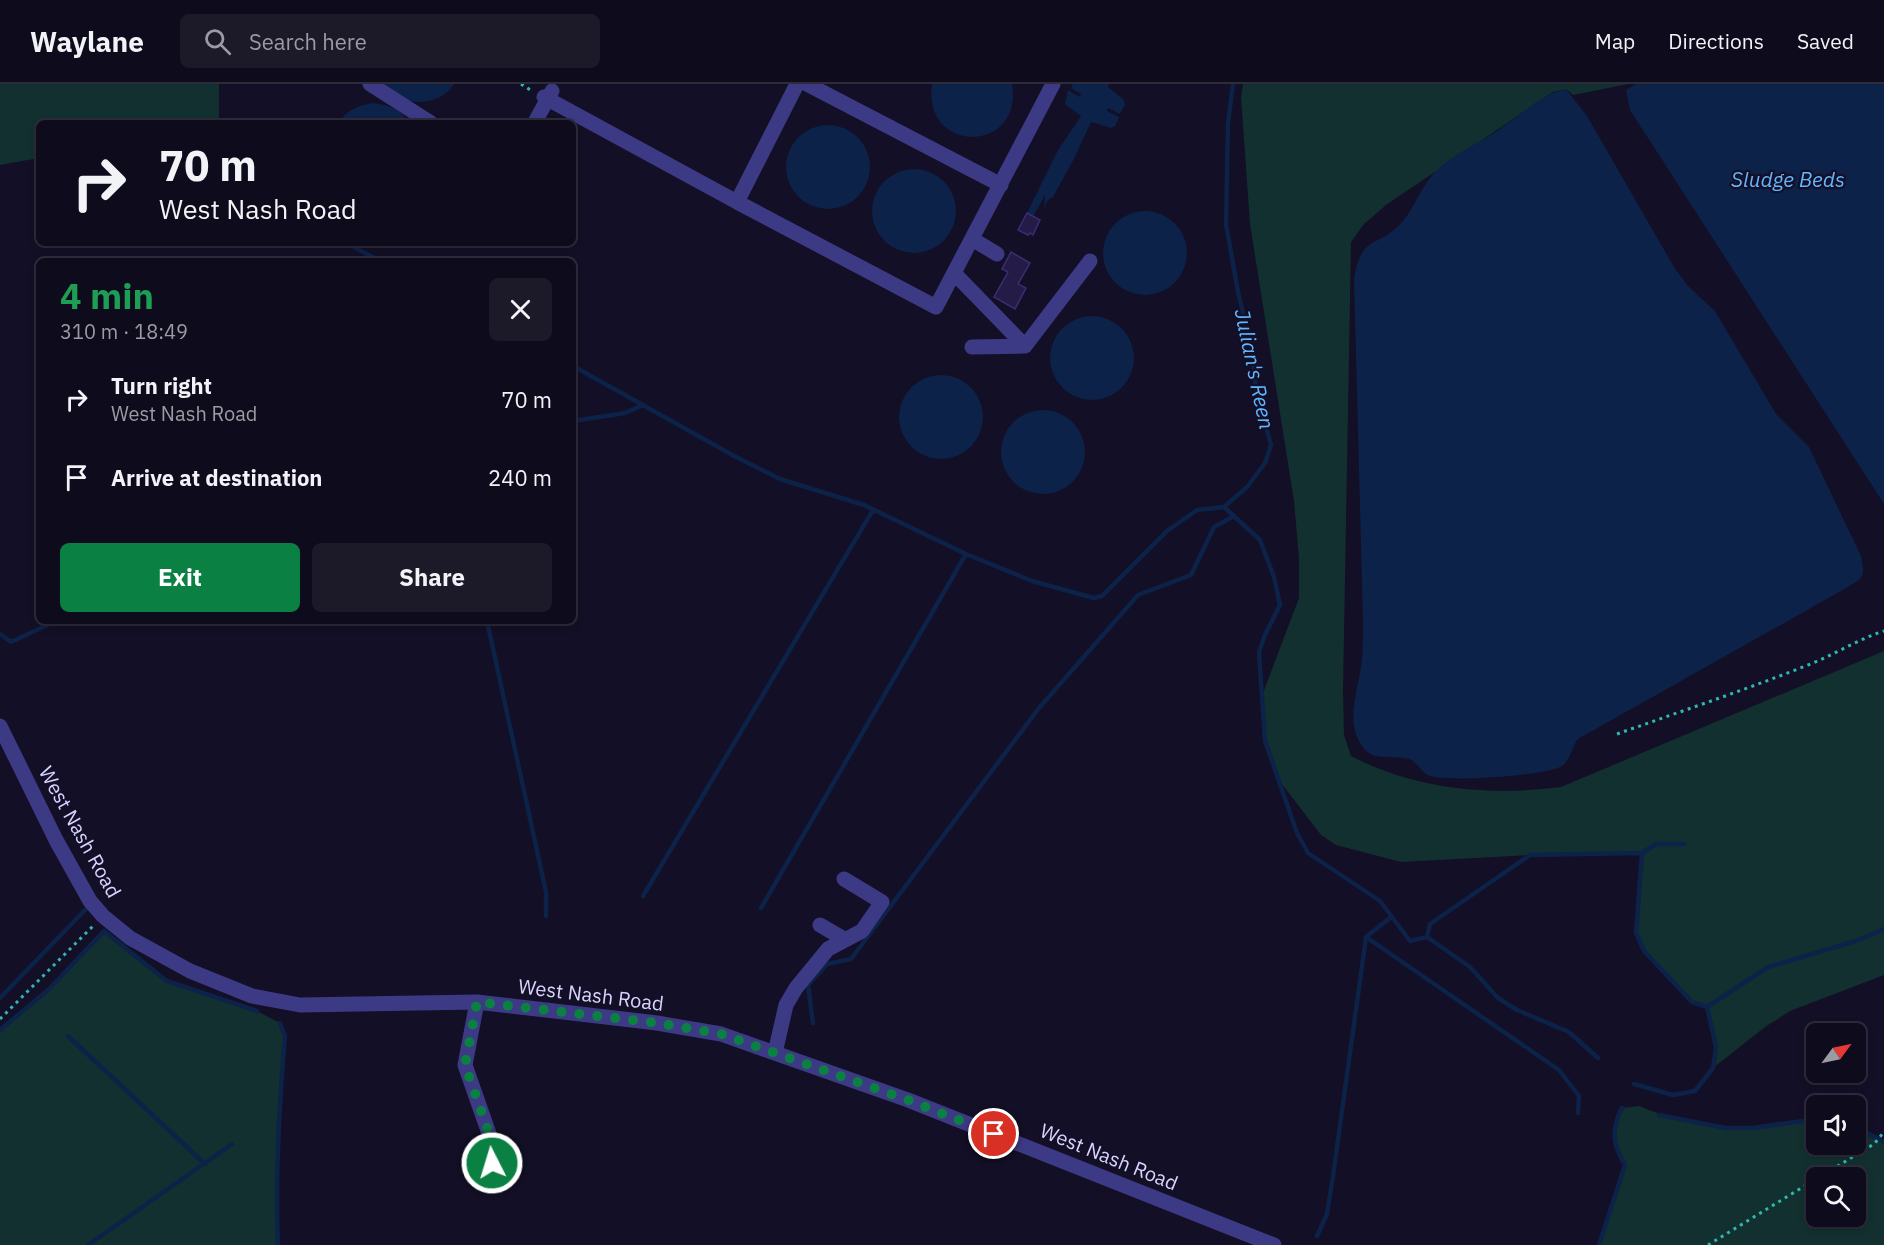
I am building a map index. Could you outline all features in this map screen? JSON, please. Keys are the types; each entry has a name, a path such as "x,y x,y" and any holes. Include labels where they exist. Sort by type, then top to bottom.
{"street":[{"path":"370,84 426,120"},
{"path":"737,202 797,84"},
{"path":"807,84 1001,185"},
{"path":"536,120 548,96 737,202 936,307 1053,84"},
{"path":"972,239 997,254"},
{"path":"1025,346 1090,261"},
{"path":"954,273 1025,346"},
{"path":"972,347 1025,346"},
{"name":"West Nash Road","path":"0,726 56,840 90,901 103,916 130,938 190,971 252,996 300,1005 477,1002 721,1034 908,1100 1274,1245"},
{"path":"775,1053 786,1005 828,949 862,931 882,902 844,879"},
{"path":"820,925 844,939"},
{"path":"477,1002 465,1065 493,1145 492,1163 481,1179"}],"path":[{"path":"1617,734 1740,692 1815,662 1867,636 1884,631"},
{"path":"0,1019 103,916"},
{"path":"1835,1167 1874,1144 1883,1133"},
{"path":"1708,1245 1806,1185"}],"green space":[{"path":"0,84 219,84 219,120 36,120 36,159 0,165"},
{"path":"1243,84 1628,84 1573,95 1566,89 1553,92 1386,205 1364,224 1351,242 1344,735 1351,756 1376,767 1427,783 1454,788 1507,791 1561,787 1884,651 1884,975 1790,1011 1765,1027 1713,1068 1716,1047 1707,1007 1692,1002 1644,951 1636,933 1642,853 1530,855 1401,862 1336,845 1321,835 1278,779 1265,741 1263,693 1299,598 1299,558 1294,501 1250,224 1241,97"},
{"path":"104,931 167,981 257,1011 280,1023 285,1036 278,1140 278,1245 0,1245 0,1030 48,990"},
{"path":"1639,1106 1680,1120 1723,1128 1752,1128 1806,1120 1806,1155 1866,1155 1866,1132 1884,1142 1884,1245 1599,1245 1625,1165 1616,1144 1616,1124 1622,1108"}],"water":[{"path":"385,84 454,84 439,98 420,102 400,98"},
{"path":"932,84 1012,84 1012,107 1003,124 989,133 973,137 956,134 942,124 933,107"},
{"path":"1073,84 1109,84 1108,87 1124,100 1125,105 1120,114 1108,108 1107,111 1119,117 1115,126 1111,128 1091,122 1053,197 1048,200 1044,208 1045,195 1033,217 1027,213 1058,150 1081,116 1065,104 1068,90 1080,97 1081,94 1071,88"},
{"name":"Sludge Beds","path":"1636,84 1884,84 1884,504 1630,110 1626,90"},
{"path":"1566,89 1587,116 1674,267 1688,286 1715,311 1776,414 1809,447 1861,556 1863,572 1858,581 1848,587 1578,739 1562,766 1537,773 1496,777 1440,778 1430,776 1409,759 1370,754 1360,743 1354,723 1362,658 1363,626 1354,280 1357,265 1366,248 1386,236 1403,221 1428,180 1439,168 1541,99"},
{"path":"373,103 394,108 407,120 341,120 353,109"},
{"path":"828,125 844,128 863,144 870,167 867,183 851,202 828,209 812,206 793,190 786,167 789,151 805,132"},
{"path":"914,169 930,172 949,188 956,211 953,227 937,246 914,253 898,250 879,234 872,211 875,195 891,176"},
{"path":"1145,211 1168,218 1180,230 1187,253 1180,276 1168,288 1145,295 1122,288 1110,276 1103,253 1110,230 1122,218"},
{"path":"1092,316 1108,319 1127,335 1134,358 1131,374 1115,393 1092,400 1076,397 1057,381 1050,358 1053,342 1069,323"},
{"path":"941,375 957,378 976,394 983,417 980,433 964,452 941,459 925,456 906,440 899,417 902,401 918,382"},
{"path":"1043,410 1059,413 1078,429 1085,452 1082,468 1066,487 1043,494 1027,491 1008,475 1001,452 1004,436 1020,417"}],"building":[{"path":"1027,213 1040,220 1033,235 1018,230"},
{"path":"1011,252 1030,263 1018,284 1026,288 1015,309 994,297 1008,272 1002,269"}],"waterway":[{"name":"Julian's Reen","path":"1233,84 1228,123 1226,224 1238,292 1252,351 1256,390 1271,445 1265,463 1247,487 1224,507 1260,540 1274,577 1280,605 1259,652 1265,741 1297,833 1308,853 1380,901 1410,941 1427,937 1470,967 1498,998 1517,1010 1569,1032 1598,1058"},
{"path":"352,246 374,258"},
{"path":"576,368 780,479 864,505 966,554 1032,581 1094,598 1102,596 1167,531 1197,510 1224,507"},
{"path":"576,421 625,413 643,405"},
{"path":"643,896 873,510"},
{"path":"813,1023 808,985 827,964 851,959 1039,708 1138,595 1191,575 1214,527 1234,516"},
{"path":"761,908 966,554"},
{"path":"0,634 11,642 50,624"},
{"path":"488,624 546,892 546,916"},
{"path":"1427,937 1430,924 1530,855 1642,853 1656,844 1684,844"},
{"path":"1642,853 1636,933 1644,951 1692,1002 1707,1007"},
{"path":"0,998 86,909"},
{"path":"1317,1236 1327,1214 1366,937 1391,917"},
{"name":"Julian's Reen","path":"1634,1084 1673,1095 1695,1091 1713,1068 1716,1047 1707,1007 1768,967 1856,941 1884,929"},
{"path":"0,1030 48,990 104,931 167,981 257,1011"},
{"path":"1366,937 1559,1070 1579,1096 1578,1113"},
{"path":"278,1245 278,1140 285,1036 280,1023"},
{"path":"68,1036 205,1164"},
{"path":"1599,1245 1625,1165 1614,1137 1622,1108"},
{"path":"1659,1115 1726,1128 1753,1128 1806,1120"},
{"path":"1866,1132 1884,1142"},
{"path":"88,1245 232,1144"}],"route":[{"path":"492,1163 493,1145 465,1065 477,1002 657,1023 721,1034 908,1100 994,1134"}]}
